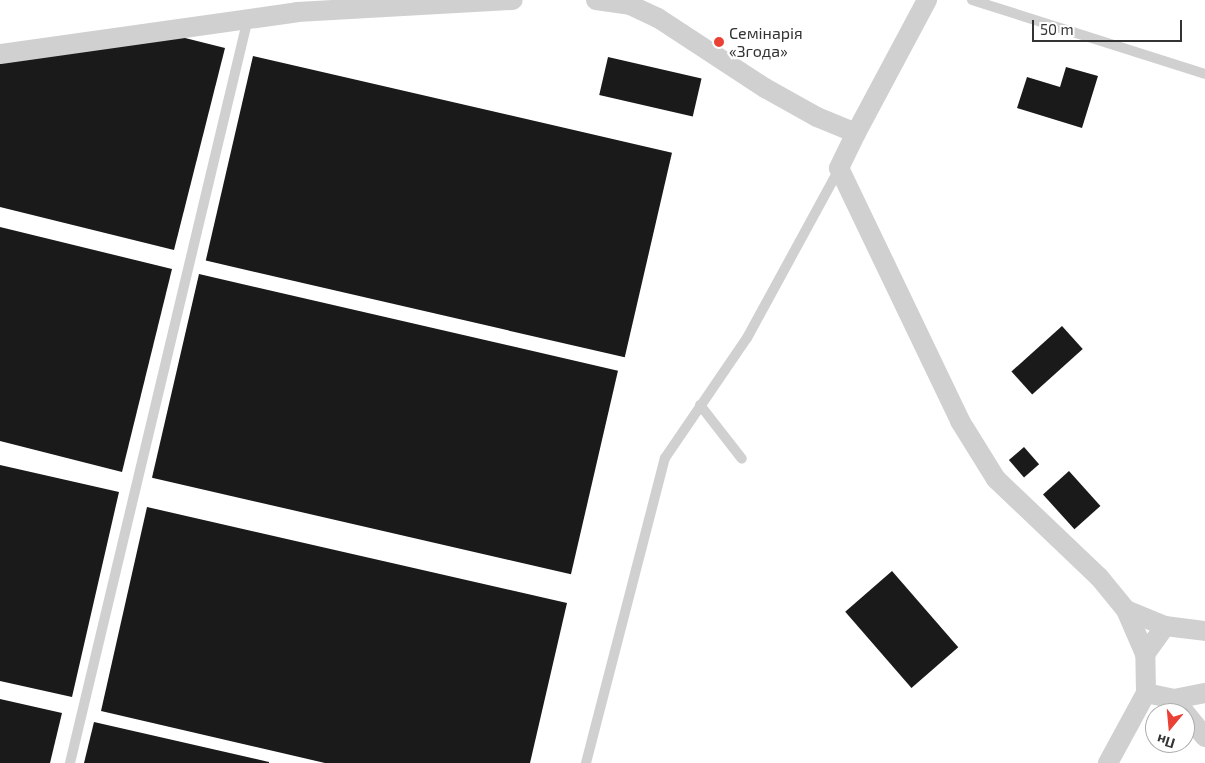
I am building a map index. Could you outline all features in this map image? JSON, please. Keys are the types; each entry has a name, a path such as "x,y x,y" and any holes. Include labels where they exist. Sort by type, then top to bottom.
{"street":[{"path":"0,54 248,18 299,6 513,0"},
{"path":"596,0 630,5 658,18 693,37 765,88 817,117 856,133"},
{"path":"926,0 856,133 840,168 960,421 996,479 1099,577 1126,610 1144,654 1146,693 1108,763"},
{"path":"1126,610 1165,626 1205,631"},
{"path":"1144,654 1165,626"},
{"path":"1146,693 1174,699 1205,693"},
{"path":"1174,699 1205,737"}],"lane":[{"path":"972,0 1205,74"},
{"path":"70,763 248,18"},
{"path":"586,763 657,477 700,405 747,338 840,168"},
{"path":"700,405 742,459"}],"building":[{"path":"177,36 225,48 174,250 0,207 0,61"},
{"path":"253,56 672,153 625,357 206,261"},
{"path":"608,57 702,79 693,117 599,95"},
{"path":"1066,67 1098,76 1082,128 1017,108 1027,77 1060,87"},
{"path":"0,227 172,269 122,472 0,441"},
{"path":"199,274 618,371 571,574 152,478"},
{"path":"1062,326 1083,349 1032,395 1011,372"},
{"path":"1024,447 1039,464 1024,477 1009,460"},
{"path":"0,465 119,492 72,697 0,681"},
{"path":"1069,471 1100,506 1074,529 1043,494"},
{"path":"147,507 567,603 530,763 325,763 101,711"},
{"path":"892,571 958,647 911,688 845,612"},
{"path":"0,699 62,713 50,763 0,763"},
{"path":"94,722 269,762 269,763 84,763"}],"place":[{"name":"Семінарія «Згода»","path":"719,42"}]}
